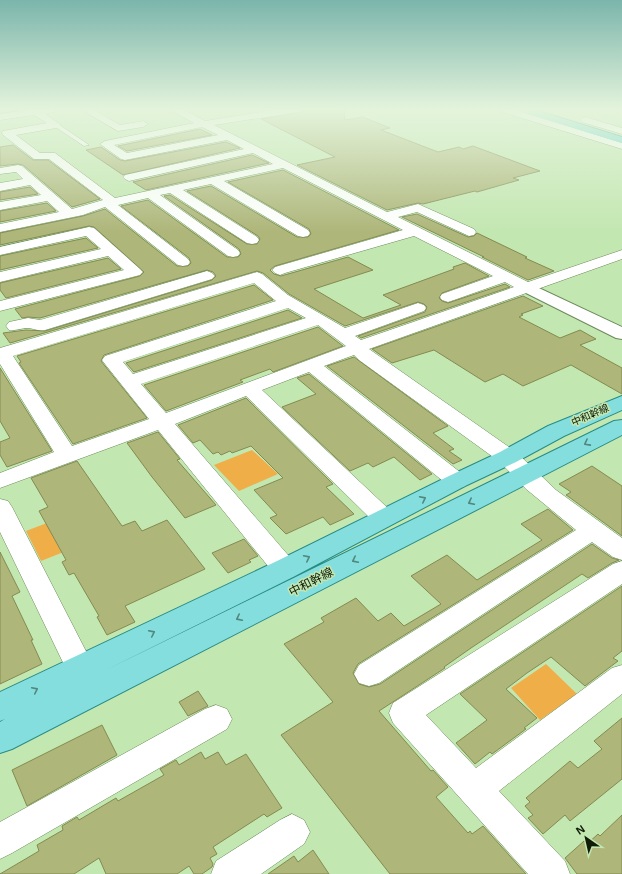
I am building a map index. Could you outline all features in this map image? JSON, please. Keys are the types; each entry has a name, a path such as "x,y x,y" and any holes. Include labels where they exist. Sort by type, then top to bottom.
{"main road":[{"name":"中和幹線","path":"0,738 516,466 556,430 622,402"},
{"name":"中和幹線","path":"0,707 285,569 457,482 516,466 622,426"}],"street":[{"path":"28,150 38,157 51,155 110,199 109,204"},
{"path":"114,150 126,157"},
{"path":"112,160 162,150"},
{"path":"129,177 253,150 622,334"},
{"path":"0,228 83,211 90,206 109,204 283,165"},
{"path":"0,171 18,168 69,214"},
{"path":"213,180 303,233"},
{"path":"0,187 33,181"},
{"path":"172,189 252,240"},
{"path":"150,194 233,253"},
{"path":"0,206 50,197"},
{"path":"109,204 183,262"},
{"path":"385,216 418,208 469,232"},
{"path":"280,270 416,231"},
{"path":"0,251 89,232 135,272 0,306"},
{"path":"0,277 111,251"},
{"path":"0,481 67,455 162,422 359,347 622,254"},
{"path":"0,311 6,312 8,328 26,323 37,324 39,326 207,276"},
{"path":"67,455 1,352 256,277 267,289 344,334 359,347 366,356 516,466 622,552"},
{"path":"448,297 506,277"},
{"path":"285,569 111,360 289,302"},
{"path":"344,334 418,308"},
{"path":"129,382 320,319"},
{"path":"311,365 457,482"},
{"path":"250,389 384,518"},
{"path":"0,506 80,668"},
{"path":"369,674 593,530"},
{"path":"552,874 404,713 622,571"},
{"path":"474,790 622,677"},
{"path":"0,841 216,719"},
{"path":"229,874 292,832"}],"shaded area":[{"path":"252,450 278,474 239,491 214,465"},
{"path":"86,508 104,536 41,561 26,531"},
{"path":"546,664 577,694 540,720 511,688"}],"building":[{"path":"0,150 19,150 33,160 48,160 100,199 72,207 23,165 18,164 0,166"},
{"path":"86,150 105,150 120,160 125,161 185,150 232,150 123,175"},
{"path":"321,150 432,150 438,152 447,150 483,150 540,171 513,178 519,180 477,192 475,191 423,204 418,203 387,210 297,165 335,157"},
{"path":"252,155 269,163 146,190 133,182"},
{"path":"283,170 399,230 275,266 270,270 274,274 281,276 348,257 373,270 314,289 363,318 401,305 383,295 454,269 453,267 465,263 489,276 442,293 439,298 442,301 448,303 505,284 510,287 361,338 358,336 425,312 427,307 418,302 345,326 289,294 263,273 257,271 10,343 3,333 26,330 45,331 212,280 216,276 213,272 207,270 40,318 22,318 15,309 140,276 144,272 94,227 89,226 0,245 0,233 83,216 105,209 177,266 188,266 191,263 189,258 121,206 148,200 227,257 238,257 241,254 239,249 164,196 170,195 247,244 257,244 260,239 258,236 187,191 211,186 297,237 308,237 311,234 309,229 228,182"},
{"path":"30,187 38,194 0,200 0,192"},
{"path":"47,203 56,211 0,222 0,211"},
{"path":"417,214 468,237 474,236 477,233 554,271 528,280 402,217"},
{"path":"86,238 98,248 0,270 0,256"},
{"path":"108,258 121,269 6,298 0,290 0,283"},
{"path":"254,285 273,300 104,355 101,361 147,418 73,444 19,363 21,362 17,356"},
{"path":"523,296 543,306 521,314 523,315 519,317 560,338 580,330 596,339 580,345 622,368 622,394 571,365 523,386 503,374 485,382 434,350 392,363 372,349"},
{"path":"288,310 302,318 134,372 126,363"},
{"path":"318,327 343,346 273,372 270,369 240,380 243,382 166,411 144,385"},
{"path":"354,357 448,426 433,433 454,449 449,451 462,460 453,464 327,366"},
{"path":"0,368 52,451 7,467 0,455 0,442 10,438 0,421"},
{"path":"309,374 432,474 420,480 394,457 373,467 368,463 350,471 282,407 316,394 297,378"},
{"path":"246,398 333,484 326,487 354,514 330,525 323,517 286,534 270,518 277,515 254,490 283,478 251,446 232,453 230,451 221,455 218,452 213,454 200,440 193,443 178,425"},
{"path":"158,432 180,459 177,460 216,505 185,518 127,443"},
{"path":"77,461 122,526 135,521 142,531 167,520 205,569 125,606 135,622 107,635 97,617 99,616 74,573 69,575 62,562 66,560 39,511 48,507 31,478"},
{"path":"592,466 622,486 622,536 566,495 571,492 559,484"},
{"path":"548,509 573,530 358,664 353,673 359,684 369,687 380,684 592,544 612,558 619,560 588,578 582,574 471,648 444,667 445,668 379,711 431,771 433,770 448,787 436,797 468,833 470,831 472,834 483,826 526,874 390,874 281,735 333,702 284,644 324,622 321,618 356,598 378,621 391,613 404,626 441,604 411,576 447,555 477,580 542,540 521,524"},
{"path":"244,539 258,556 249,560 251,562 228,573 212,553"},
{"path":"0,552 20,592 12,596 33,640 31,640 42,664 0,684"},
{"path":"622,586 622,651 613,658 618,661 585,686 551,657 527,673 506,689 537,718 524,728 526,729 492,754 490,752 475,764 456,743 487,720 460,694"},
{"path":"198,691 208,706 188,716 179,702"},
{"path":"622,718 622,779 570,821 565,815 543,834 528,818 533,815 525,806 530,802 526,798 570,761 578,768 602,749 594,741"},
{"path":"102,725 117,755 27,806 12,770"},
{"path":"201,752 205,759 218,752 226,765 246,754 282,808 267,817 264,814 213,847 217,854 210,858 213,864 212,867 202,874 194,874 189,866 177,874 106,874 99,858 74,874 0,874 39,851 37,845 63,830 62,826 77,817 79,820 116,798 118,801 164,775 160,769 176,760 179,765"},
{"path":"622,815 622,874 577,874 565,858 584,841 587,844 598,834 600,836"},
{"path":"313,850 329,874 268,874 294,856 298,862"}]}
